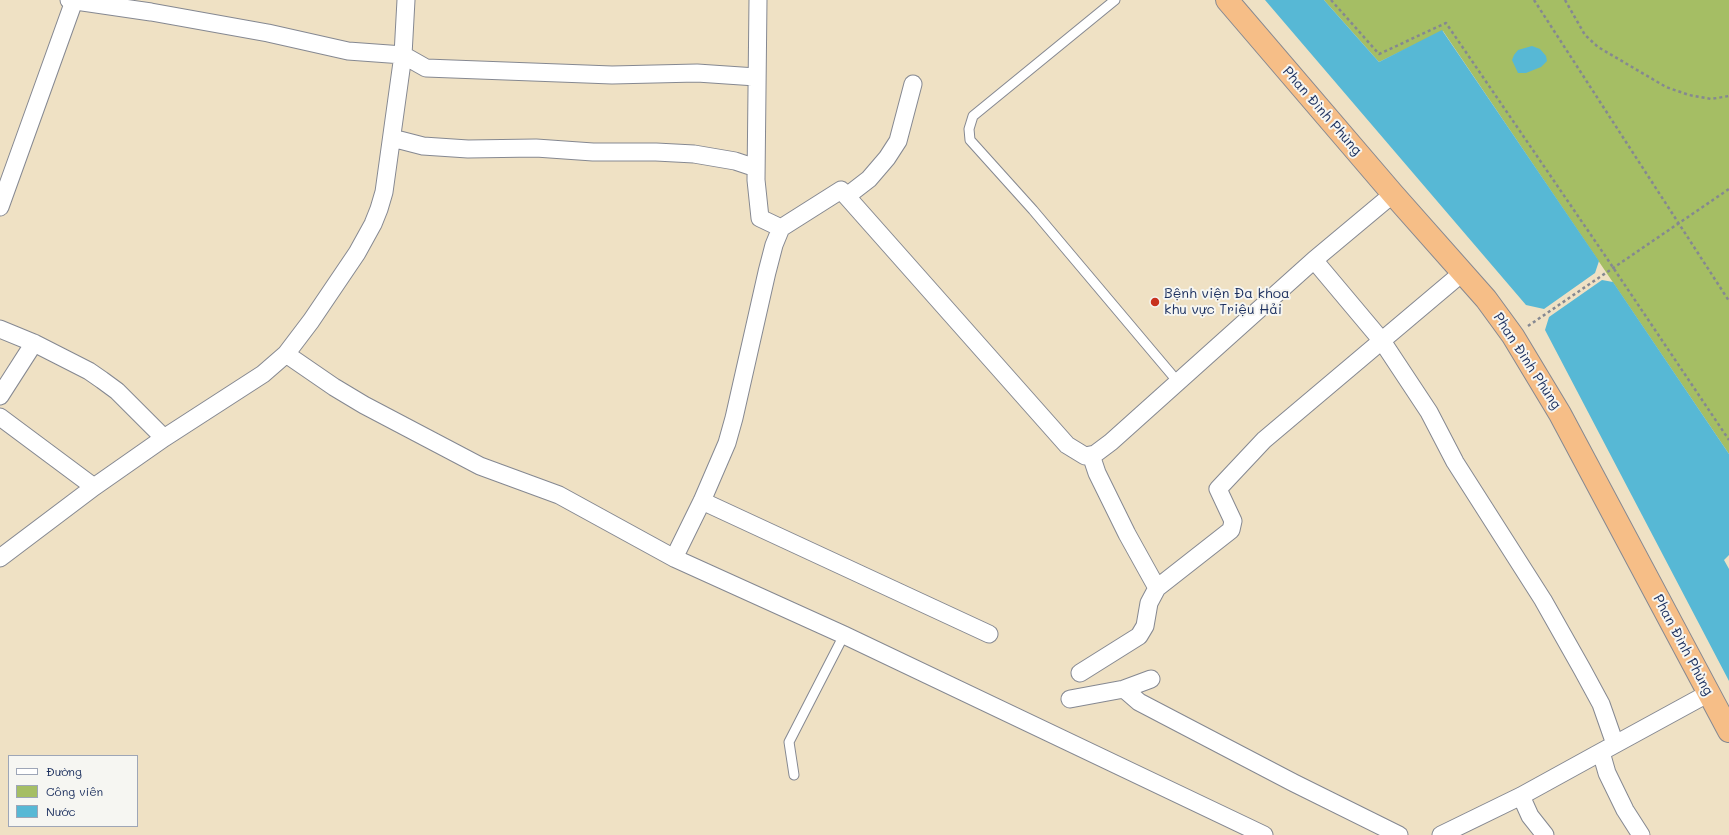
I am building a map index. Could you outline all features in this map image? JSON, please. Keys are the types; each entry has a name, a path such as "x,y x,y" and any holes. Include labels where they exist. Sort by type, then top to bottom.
{"highway":[{"name":"Phan Đình Phùng","path":"1227,0 1486,300 1513,336 1560,414 1729,731"}],"street":[{"path":"0,207 72,0 252,30 348,51 403,55 426,68 612,75 697,73 756,77"},
{"path":"0,558 94,487 164,438 263,374 286,354 311,321 344,274 373,224 384,192 403,55 406,0"},
{"path":"758,0 756,168 760,218 781,228"},
{"path":"847,196 869,180 898,142 913,84"},
{"path":"392,138 423,146 468,149 536,148 592,152 656,152 694,154 735,161 756,168"},
{"path":"674,558 702,501 726,443 734,418 767,272 774,245 781,228 841,190 1067,444 1085,456 1095,454 1110,442 1314,260 1393,194"},
{"path":"1314,260 1382,341 1430,412 1455,462 1543,600 1601,704 1608,748 1610,779 1625,810 1641,835"},
{"path":"1080,673 1139,636 1143,632 1149,603 1157,588 1232,527 1233,521 1218,489 1264,440 1462,273"},
{"path":"0,329 34,343 89,371 117,391 164,438"},
{"path":"0,396 34,343"},
{"path":"286,354 334,387 364,405 480,466 544,489 576,504 674,558 844,635 1264,835"},
{"path":"0,417 94,487"},
{"path":"1091,455 1097,473 1127,534 1157,588"},
{"path":"702,501 989,634"},
{"path":"1070,699 1124,689 1151,679"},
{"path":"1124,689 1139,702 1294,783 1399,835"},
{"path":"1441,835 1521,796 1709,693"},
{"path":"1521,796 1530,816 1545,835"}],"lane":[{"path":"1115,0 973,116 969,128 970,140 1033,210 1178,382"},
{"path":"794,775 789,742 844,635"}],"path":[{"path":"1331,0 1379,54 1446,23 1729,440"},
{"path":"1534,0 1729,301"},
{"path":"1565,0 1585,35 1598,47 1666,87 1689,95 1711,99 1729,96"},
{"path":"1513,336 1729,189"}],"green space":[{"path":"1324,0 1729,0 1729,454 1443,31 1379,62"}],"water":[{"path":"1265,0 1324,0 1379,62 1442,30 1599,261 1595,273 1544,309 1526,305"},
{"path":"1532,46 1540,49 1546,56 1547,61 1541,67 1526,73 1518,73 1512,60 1514,55 1518,50"},
{"path":"1602,280 1613,282 1729,454 1729,555 1724,560 1729,569 1729,681 1545,330 1549,317"}],"place":[{"name":"Bệnh viện Đa khoa khu vực Triệu Hải","path":"1155,302"}]}
